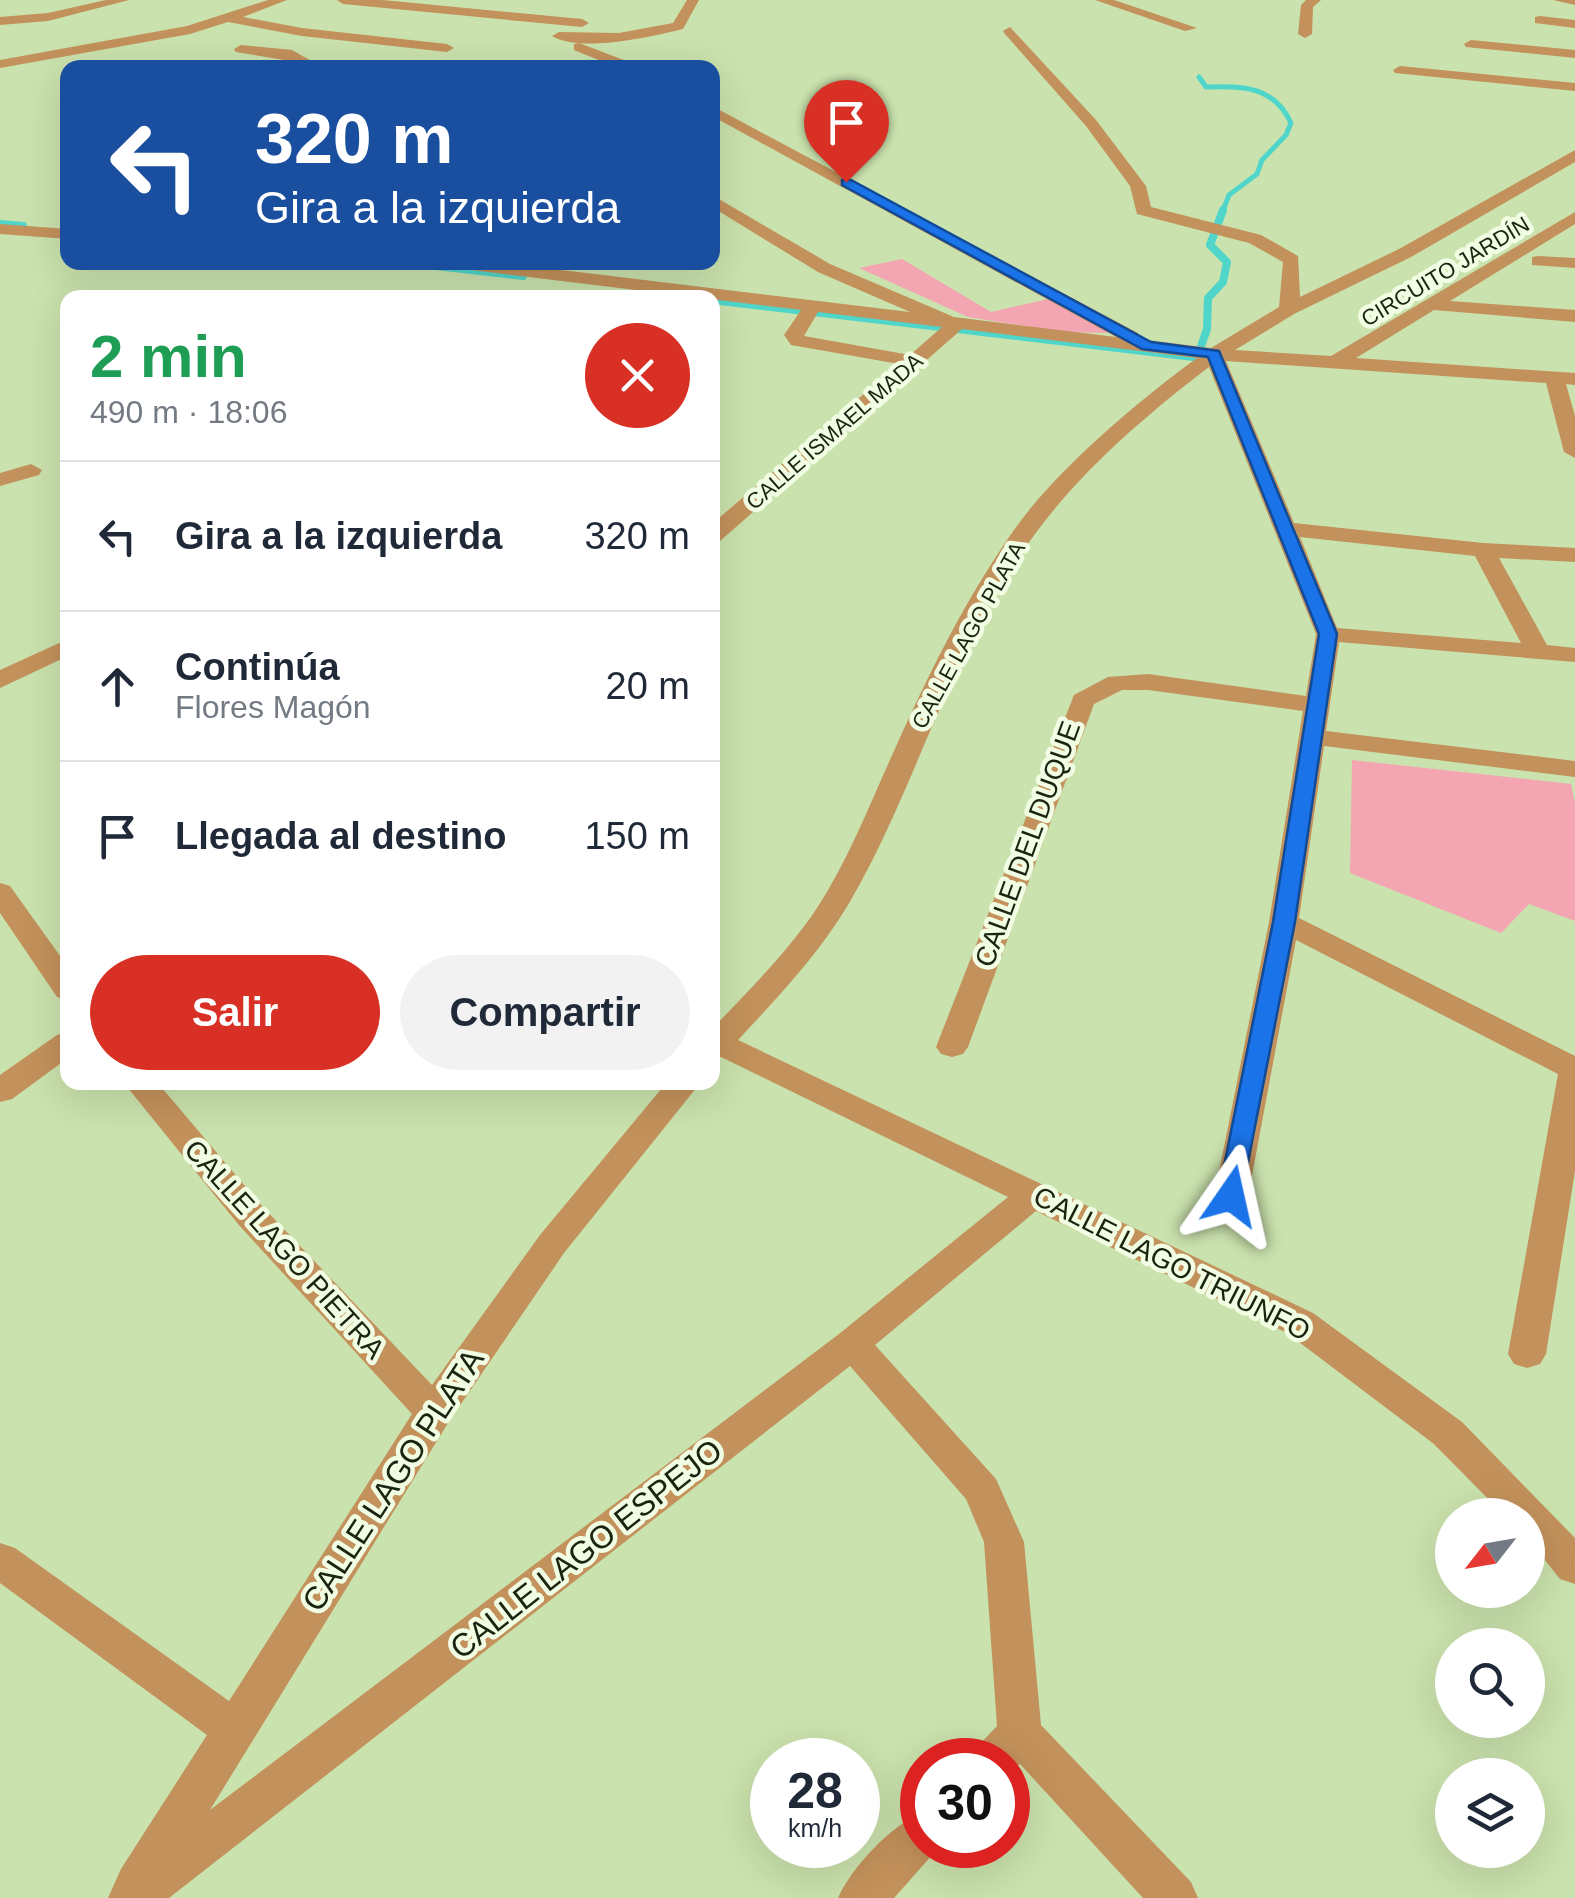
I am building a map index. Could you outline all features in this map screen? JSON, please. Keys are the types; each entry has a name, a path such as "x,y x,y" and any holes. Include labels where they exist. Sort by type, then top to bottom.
{"street":[{"path":"0,21 48,17 123,0"},
{"path":"0,64 190,30 281,0"},
{"path":"343,0 584,31 645,35 678,26 693,0"},
{"path":"1101,0 1190,28"},
{"path":"1305,34 1307,5 1316,0"},
{"path":"1559,0 1575,1"},
{"path":"229,19 302,32 447,48"},
{"path":"1540,20 1575,24"},
{"path":"190,30 229,44 292,54 304,60"},
{"path":"521,34 584,31"},
{"path":"584,31 571,44 612,60"},
{"path":"1010,31 1092,124 1138,186 1143,210 1255,239 1292,260 1292,294 1286,310"},
{"path":"229,44 249,60"},
{"path":"1471,44 1575,54"},
{"path":"1400,70 1575,88"},
{"path":"720,114 1147,346"},
{"name":"CALLE LAGO PLATA","path":"720,1038 793,962 832,906 864,848 933,692 984,595 1024,532 1076,474 1174,384 1214,354 1286,310 1404,253 1575,155"},
{"path":"720,205 824,268 956,325"},
{"name":"CIRCUITO JARDÍN","path":"1446,311 1575,218"},
{"path":"0,229 60,233"},
{"name":"CIRCUITO JARDÍN","path":"1337,361 1446,311 1575,238"},
{"path":"1538,261 1575,263"},
{"path":"520,270 685,290"},
{"path":"558,290 574,276"},
{"path":"720,294 1214,354 1564,378 1575,452"},
{"path":"812,306 793,335 798,341 914,361"},
{"path":"1446,311 1575,316"},
{"name":"CALLE ISMAEL MADA","path":"720,530 956,325"},
{"name":"CIRCUITO JARDÍN","path":"1377,364 1410,342"},
{"path":"1214,354 1328,634 1284,922 1231,1196"},
{"path":"0,480 31,470"},
{"path":"720,504 746,509"},
{"path":"1282,528 1483,550 1575,555"},
{"path":"1483,550 1538,652"},
{"path":"1328,634 1575,656"},
{"path":"0,680 60,650"},
{"name":"CALLE DEL DUQUE","path":"952,1048 1083,700 1117,682 1148,682 1319,706"},
{"path":"1314,737 1575,769"},
{"path":"0,892 60,978"},
{"path":"1284,922 1575,1070 1527,1354"},
{"name":"CALLE LAGO TRIUNFO","path":"720,1047 1035,1193 1300,1323 1448,1433 1540,1525 1575,1567"},
{"path":"0,1091 60,1048"},
{"name":"CALLE LAGO PIETRA","path":"146,1090 250,1215 434,1412"},
{"name":"CALLE LAGO PLATA","path":"131,1898 434,1412 552,1244 678,1090"},
{"name":"CALLE LAGO ESPEJO","path":"131,1898 852,1344 1035,1193"},
{"path":"852,1344 982,1490 1004,1542 1007,1738"},
{"path":"0,1560 233,1729"},
{"path":"1030,1767 1174,1898"},
{"path":"862,1898 900,1857"}],"shaded area":[{"path":"902,259 991,312 1048,299 1111,333 1063,332 968,317 859,268"},
{"path":"1352,760 1571,784 1575,803 1575,921 1529,904 1501,933 1350,873"}],"waterway":[{"path":"1199,77 1206,87 1245,88 1266,95 1291,123 1286,135 1262,160 1257,174 1229,195 1222,213"},
{"path":"1197,357 1207,329 1208,298 1223,282 1227,262 1210,245 1223,210"},
{"path":"0,224 23,226"},
{"path":"471,270 523,276"},
{"path":"720,301 1197,357"},
{"path":"1197,357 1202,358"}],"route":[{"path":"846,182 1147,346 1214,354 1328,634 1284,922 1231,1196"}]}
